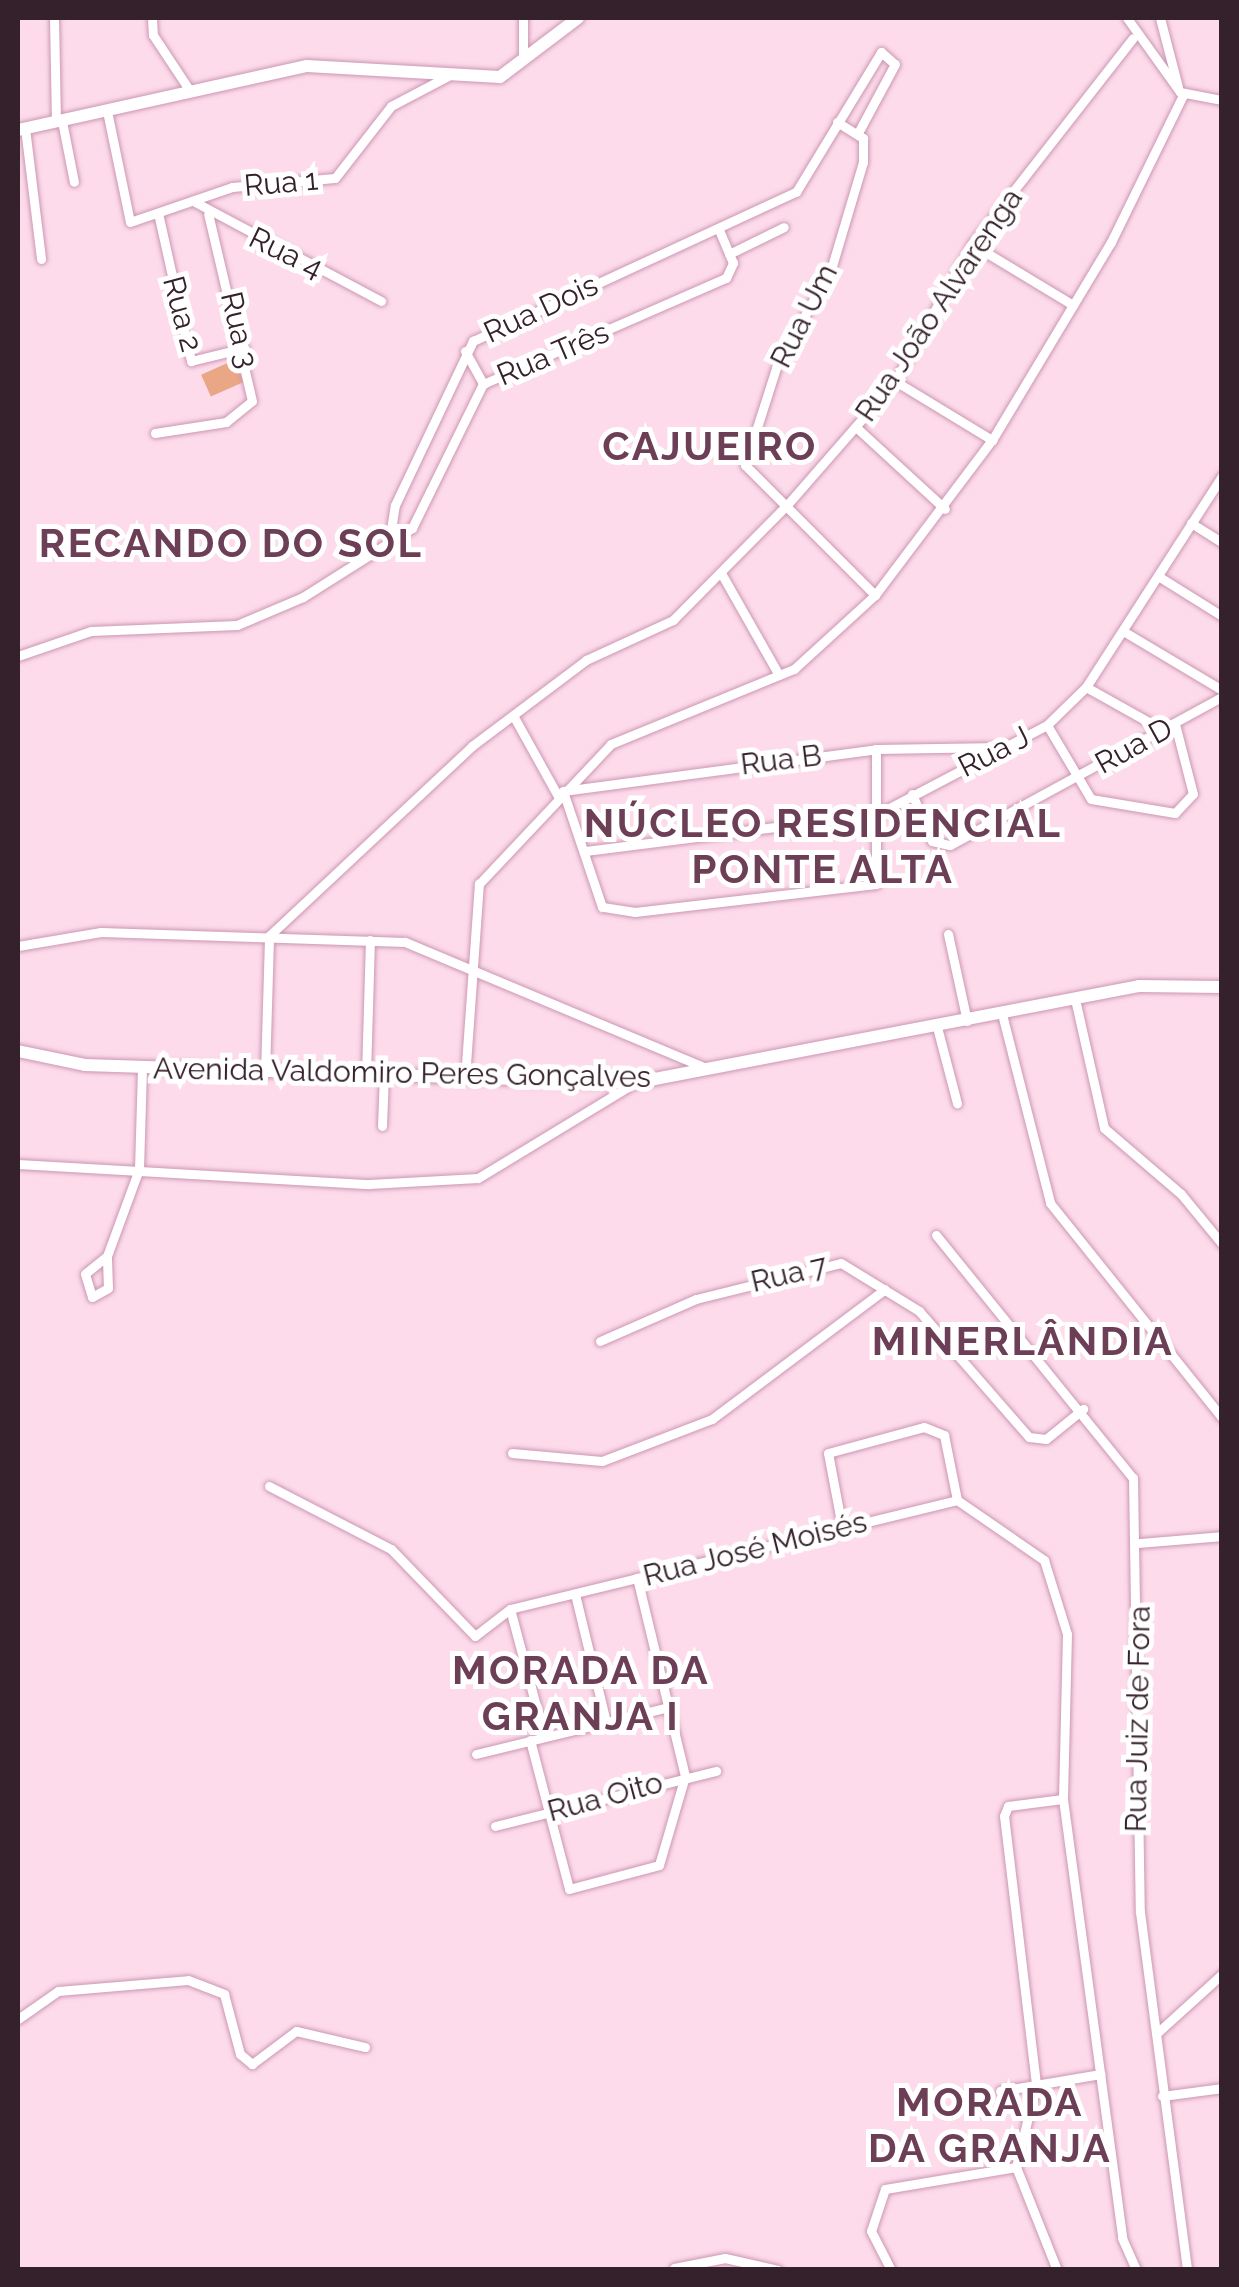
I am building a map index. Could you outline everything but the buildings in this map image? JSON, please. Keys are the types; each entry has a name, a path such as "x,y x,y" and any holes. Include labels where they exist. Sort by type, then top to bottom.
{"street":[{"path":"54,18 59,122 74,182"},
{"path":"152,18 153,36 190,90"},
{"path":"522,18 524,66"},
{"path":"41,259 21,129 307,66 500,77 524,66 578,18"},
{"path":"465,1078 468,964 480,884 560,794 640,725 778,675 876,595 945,508 992,440 1073,305 1182,93 1160,18"},
{"path":"1127,20 1134,38 1182,93 1222,100"},
{"name":"Rua João Alvarenga","path":"270,936 442,772 586,660 673,620 787,506 895,381 972,244 1134,38"},
{"path":"875,54 891,58 858,133 837,122 875,54"},
{"name":"Rua 1","path":"158,213 232,187 335,178 391,106 450,75"},
{"path":"107,112 123,217 158,213"},
{"name":"Rua Dois","path":"389,542 395,505 465,351 489,329 719,230 805,181 837,122"},
{"name":"Rua Um","path":"858,133 863,162 832,266 783,354 745,455 746,471 876,595"},
{"name":"Rua 4","path":"194,202 208,214 381,301"},
{"name":"Rua 2","path":"158,213 191,361 244,348"},
{"name":"Rua 3","path":"156,433 244,414 252,391 208,214"},
{"path":"719,230 729,254 784,228"},
{"path":"972,244 1073,305"},
{"name":"Rua Três","path":"18,656 91,631 251,622 414,525 483,384 726,278 729,254"},
{"path":"465,351 483,384"},
{"path":"895,381 992,440"},
{"path":"858,428 945,508"},
{"name":"Rua J","path":"586,851 878,814 1047,725 1086,687 1222,476"},
{"path":"1191,522 1222,542"},
{"path":"721,573 778,675"},
{"path":"1158,576 1222,616"},
{"path":"1123,631 1222,693"},
{"path":"1086,687 1162,729"},
{"name":"Rua D","path":"912,794 928,836 945,846 1174,724 1222,693"},
{"path":"514,717 560,794 610,912 872,886 882,872 876,749"},
{"path":"1047,725 1076,778 1102,803 1183,811 1194,794 1174,724"},
{"name":"Rua B","path":"560,794 876,749 1000,747"},
{"path":"18,946 68,932 270,936 424,946 718,1073"},
{"path":"948,934 967,1021"},
{"path":"266,1073 270,936"},
{"path":"366,1074 370,940"},
{"name":"Avenida Valdomiro Peres Gonçalves","path":"18,1051 142,1068 634,1083 718,1073 1140,986 1222,987"},
{"path":"1075,999 1104,1128 1180,1194 1222,1244"},
{"path":"1002,1014 1050,1203 1222,1418"},
{"path":"937,1027 956,1103"},
{"path":"685,1060 685,1077"},
{"path":"106,1256 138,1169 142,1068"},
{"path":"382,1126 384,1075"},
{"path":"18,1164 370,1184 478,1178 634,1083"},
{"name":"Rua Juiz de Fora","path":"936,1234 1083,1409 1130,1472 1139,1543 1136,1856 1162,2096 1187,2270"},
{"name":"Rua 7","path":"600,1341 696,1299 832,1262 859,1267 938,1329 1002,1414 1033,1439 1046,1439 1083,1409"},
{"path":"512,1453 602,1461 712,1419 885,1289"},
{"path":"842,1526 828,1453 924,1428 944,1435 957,1500 1052,1572 1069,1663 1063,1799 1122,2238 1136,2270"},
{"name":"Rua José Moisés","path":"269,1486 392,1549 465,1632 480,1635 510,1609 957,1500"},
{"path":"1139,1543 1222,1536"},
{"path":"530,1740 546,1813 569,1889 659,1864 685,1776 636,1578"},
{"path":"576,1594 606,1722"},
{"path":"510,1609 544,1736"},
{"path":"476,1754 669,1707"},
{"name":"Rua Oito","path":"495,1826 716,1770"},
{"path":"1058,2270 1016,2167 1036,2084 1004,1813 1063,1799"},
{"path":"1157,2033 1222,1974"},
{"path":"18,2019 58,1992 188,1980 224,1994 240,2054 252,2064 296,2031 365,2047"},
{"path":"1000,2090 1101,2074"},
{"path":"1162,2096 1222,2088"},
{"path":"890,2270 871,2231 885,2188 1016,2167"},
{"path":"674,2268 725,2258 778,2270"}],"shaded area":[{"path":"234,360 244,382 211,397 201,375"}],"district":[{"name":"CAJUEIRO","path":"710,446"},
{"name":"RECANDO DO SOL","path":"231,543"},
{"name":"NÚCLEO RESIDENCIAL PONTE ALTA","path":"823,846"},
{"name":"MINERLÂNDIA","path":"1023,1341"},
{"name":"MORADA DA GRANJA I","path":"581,1693"},
{"name":"MORADA DA GRANJA","path":"990,2125"}]}
